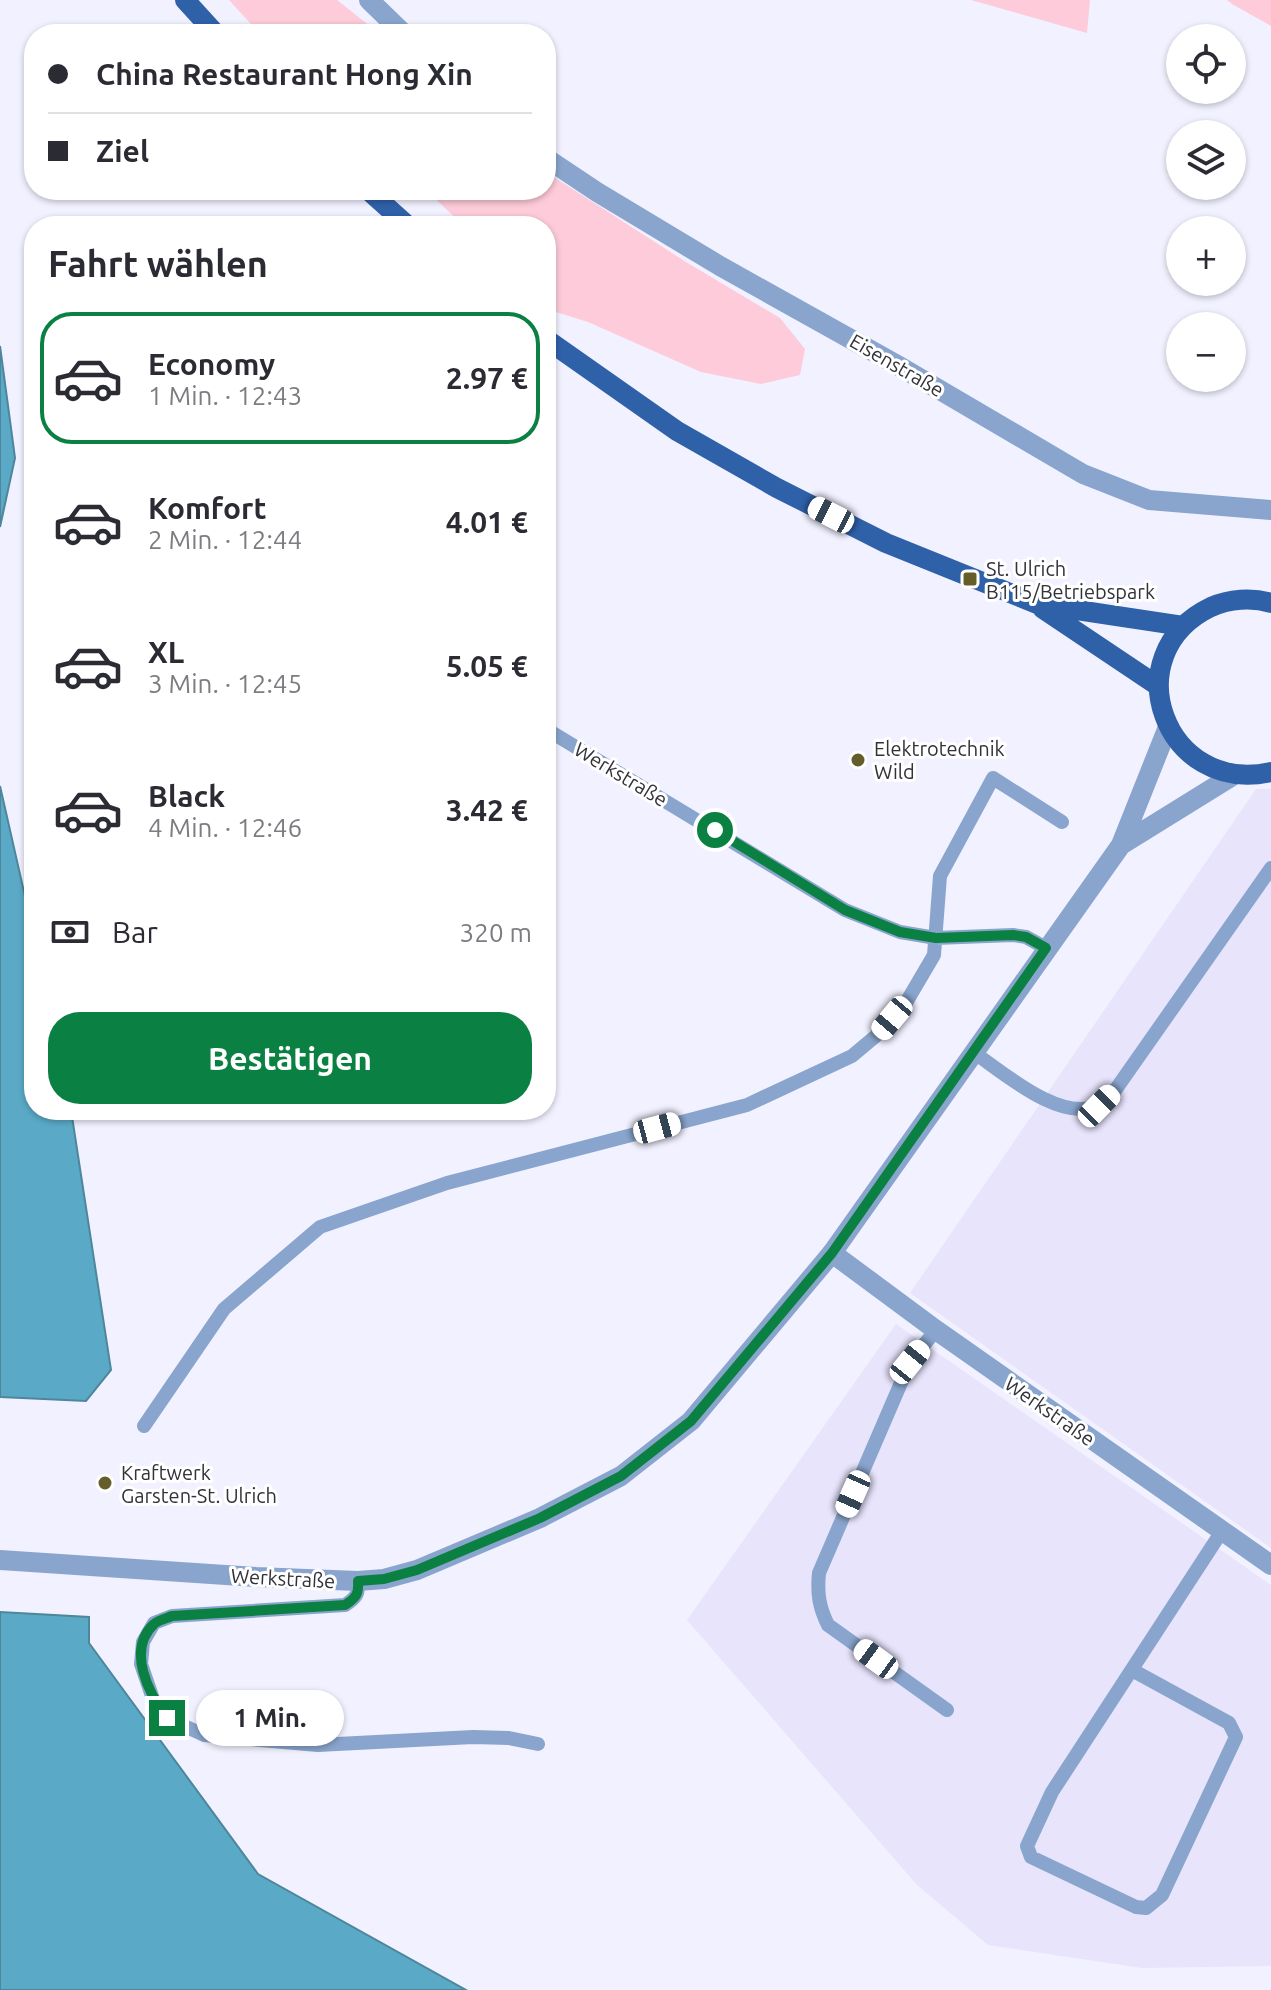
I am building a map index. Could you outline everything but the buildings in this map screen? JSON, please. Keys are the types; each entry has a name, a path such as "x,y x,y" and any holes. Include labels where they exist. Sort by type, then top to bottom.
{"main road":[{"path":"185,0 207,24"},
{"path":"379,200 397,216"},
{"path":"556,346 677,431 777,488 886,543 1037,604 1158,686"},
{"path":"1271,603 1241,599 1219,603 1200,613 1183,626 1170,644 1161,664 1158,686 1160,707 1168,727 1180,745 1195,759 1234,775 1271,772"},
{"path":"1037,604 1183,626"}],"street":[{"path":"369,0 394,24"},
{"name":"Eisenstraße","path":"556,165 720,266 1083,474 1149,500 1271,510"},
{"name":"Werkstraße","path":"0,1560 358,1581 384,1579 417,1570 540,1518 621,1476 691,1421 832,1253 1121,845 1168,727"},
{"name":"Werkstraße","path":"1121,845 1234,775"},
{"name":"Werkstraße","path":"832,1253 936,1330 1271,1565"}],"lane":[{"name":"Werkstraße","path":"556,735 845,910 900,932 936,938 1013,935 1026,937 1046,948"},
{"path":"144,1426 224,1309 320,1227 447,1183 747,1105 852,1056 877,1035 907,1001 934,955 940,876 993,778 1062,822"},
{"path":"973,1052 1059,1107 1076,1109 1099,1106 1116,1089 1271,868"},
{"path":"936,1330 910,1362 819,1573 817,1594 820,1610 828,1625 947,1710"},
{"path":"1132,1670 1229,1723 1236,1737 1162,1895 1146,1908 1136,1907 1031,1857 1027,1852 1029,1839 1052,1792 1222,1531"},
{"path":"358,1581 359,1592 354,1600 345,1605 172,1616 154,1623 143,1642 141,1664 153,1699 167,1718 204,1735 318,1745 473,1737 509,1738 538,1744"}],"shaded area":[{"path":"229,0 337,0 367,24 251,24"},
{"path":"971,0 1090,0 1087,33"},
{"path":"1227,0 1271,0 1271,26 1232,4"},
{"path":"556,178 780,318 805,349 800,375 761,384 701,372 588,322 556,312 556,216 453,216 437,200 556,200"},
{"path":"1256,789 1271,789 1271,1548 910,1293"},
{"path":"896,1324 1271,1585 1271,1966 1142,1968 988,1945 917,1885 687,1620"}],"water":[{"path":"0,346 15,458 0,527"},
{"path":"0,786 24,892 24,1120 73,1120 111,1370 86,1401 0,1397"},
{"path":"0,1612 89,1617 89,1643 258,1874 466,1990 0,1990"}],"place":[{"name":"St. Ulrich B115/Betriebspark","path":"970,579"},
{"name":"Elektrotechnik Wild","path":"858,760"},
{"name":"Kraftwerk Garsten-St. Ulrich","path":"105,1483"}],"route":[{"path":"167,1718 153,1699 141,1664 143,1642 154,1623 172,1616 345,1605 354,1600 359,1592 358,1581 384,1579 417,1570 582,1498 621,1476 691,1421 832,1253 1046,948 1026,937 1013,935 936,938 900,932 845,910 715,830"}]}
